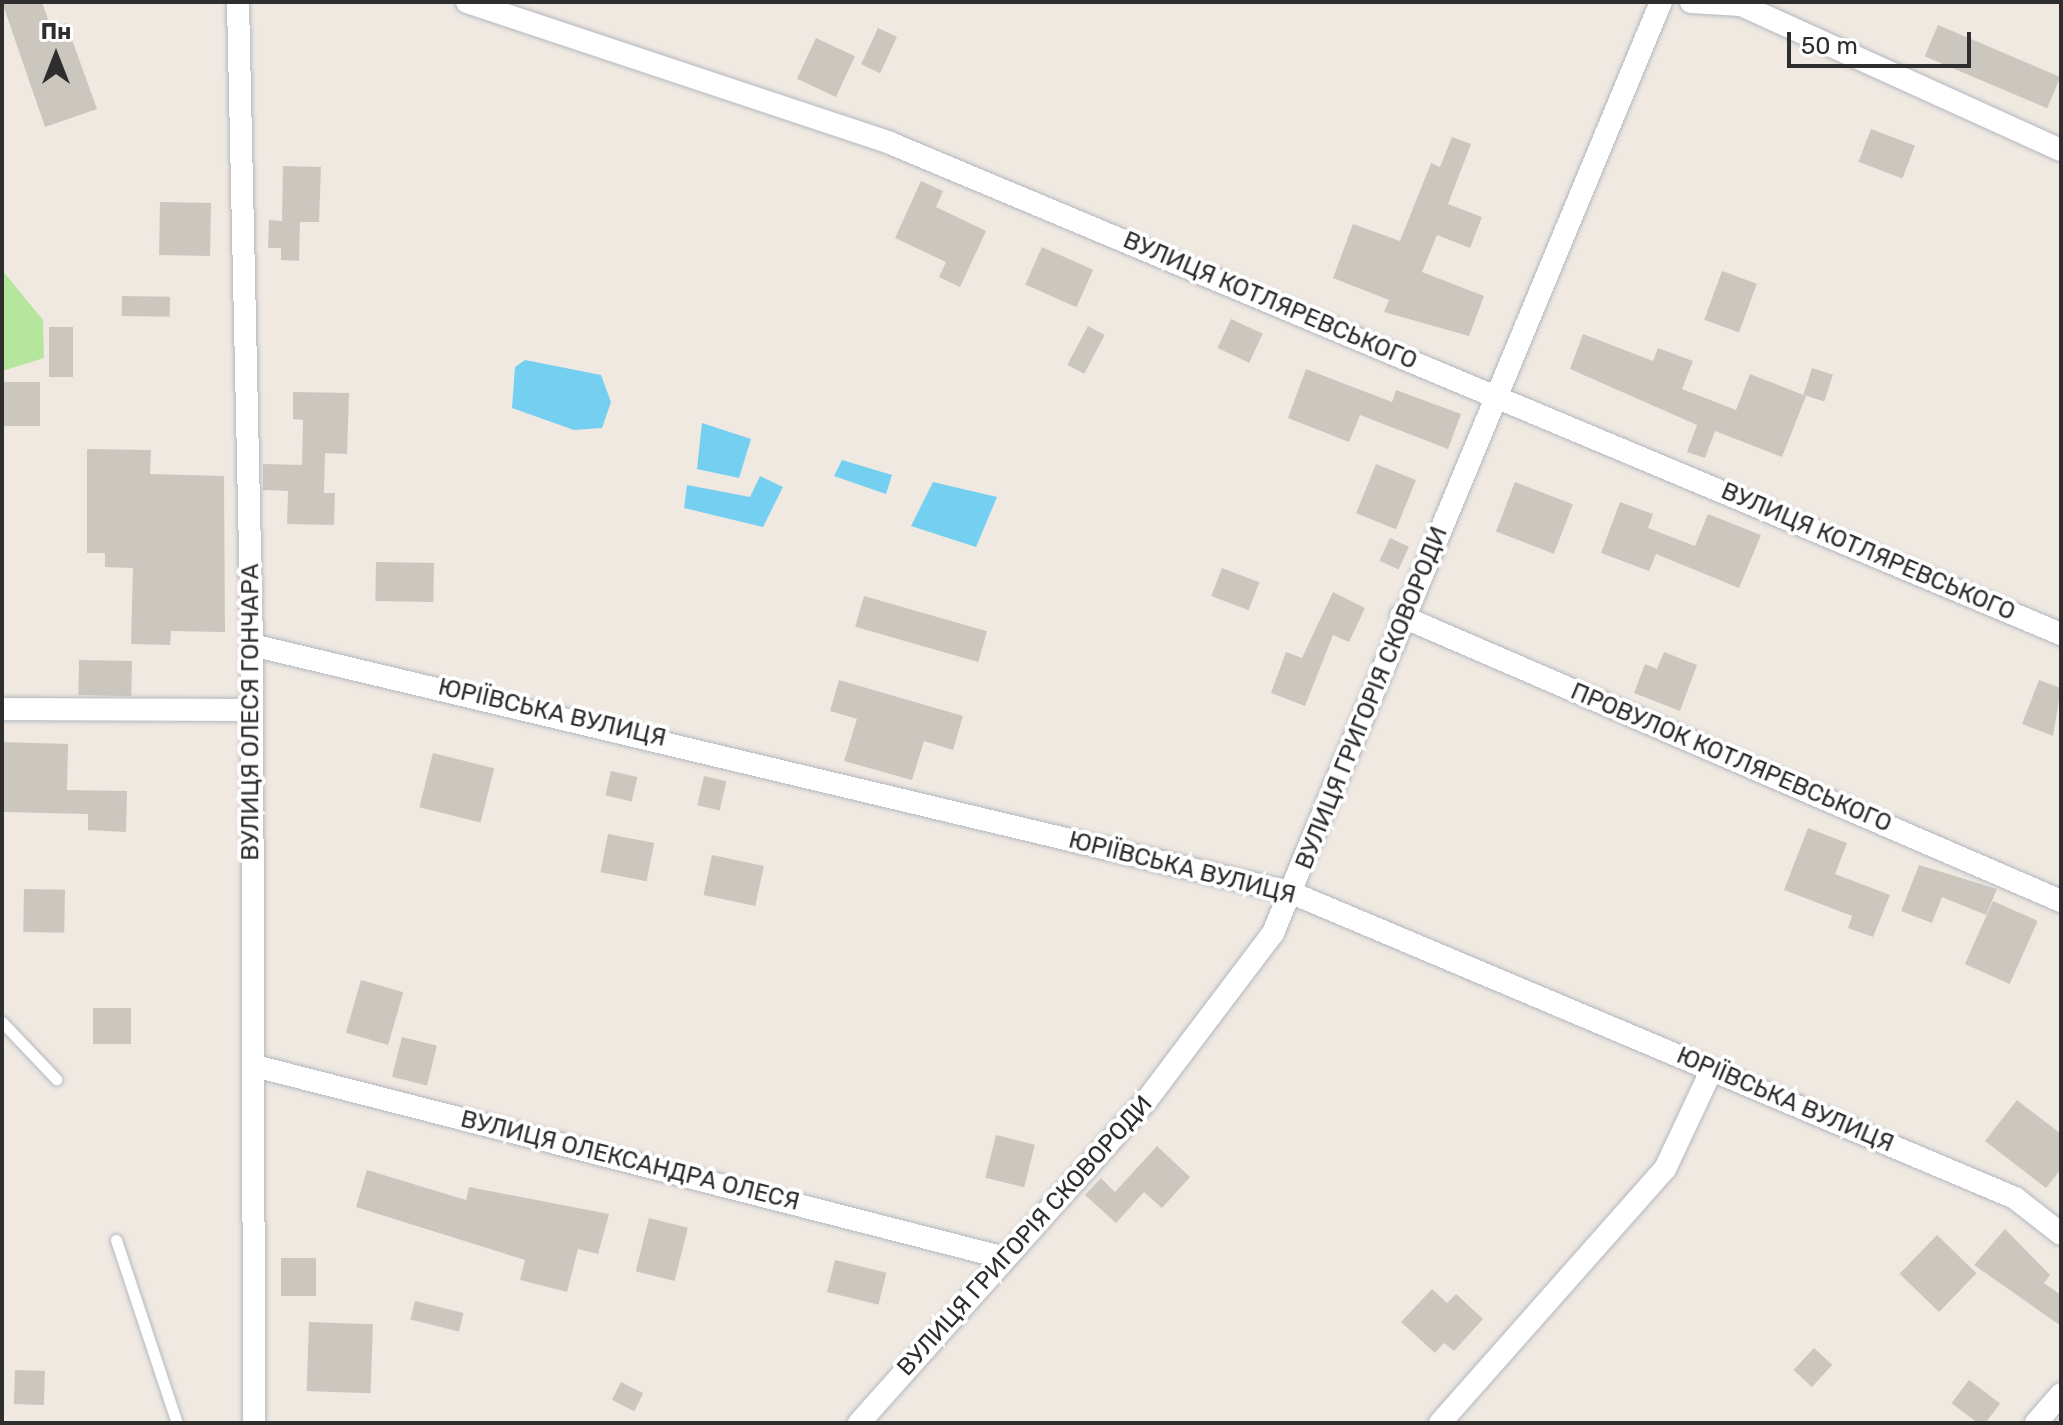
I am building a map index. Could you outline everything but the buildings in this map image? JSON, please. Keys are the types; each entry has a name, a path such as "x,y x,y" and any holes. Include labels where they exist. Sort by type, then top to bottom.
{"street":[{"name":"ВУЛИЦЯ ОЛЕСЯ ГОНЧАРА","path":"238,2 252,645 249,710 255,1066 254,1423"},
{"name":"ВУЛИЦЯ КОТЛЯРЕВСЬКОГО","path":"467,2 890,143 2061,634"},
{"name":"ВУЛИЦЯ ГРИГОРІЯ СКОВОРОДИ","path":"859,1423 1146,1101 1273,933 1292,893 1401,616 1500,397 1661,2"},
{"path":"1691,2 1741,5 2061,150"},
{"name":"ПРОВУЛОК КОТЛЯРЕВСЬКОГО","path":"1401,616 2061,901"},
{"name":"ЮРІЇВСЬКА ВУЛИЦЯ","path":"252,645 1292,893 2015,1198 2061,1234"},
{"path":"2,709 249,710"},
{"name":"ВУЛИЦЯ ОЛЕКСАНДРА ОЛЕСЯ","path":"255,1066 1005,1258"},
{"path":"1440,1423 1665,1169 1712,1069"},
{"path":"2036,1423 2061,1394"}],"lane":[{"path":"2,1022 56,1079"},
{"path":"116,1240 177,1423"}],"green space":[{"path":"2,270 43,320 44,358 2,371"}],"water":[{"path":"525,360 601,375 611,402 602,428 574,430 512,408 515,367"},
{"path":"702,423 751,439 739,478 697,469"},
{"path":"842,460 892,475 886,494 834,476"},
{"path":"760,476 783,487 763,527 684,508 687,485 750,497"},
{"path":"933,482 997,497 976,547 911,526"}]}
